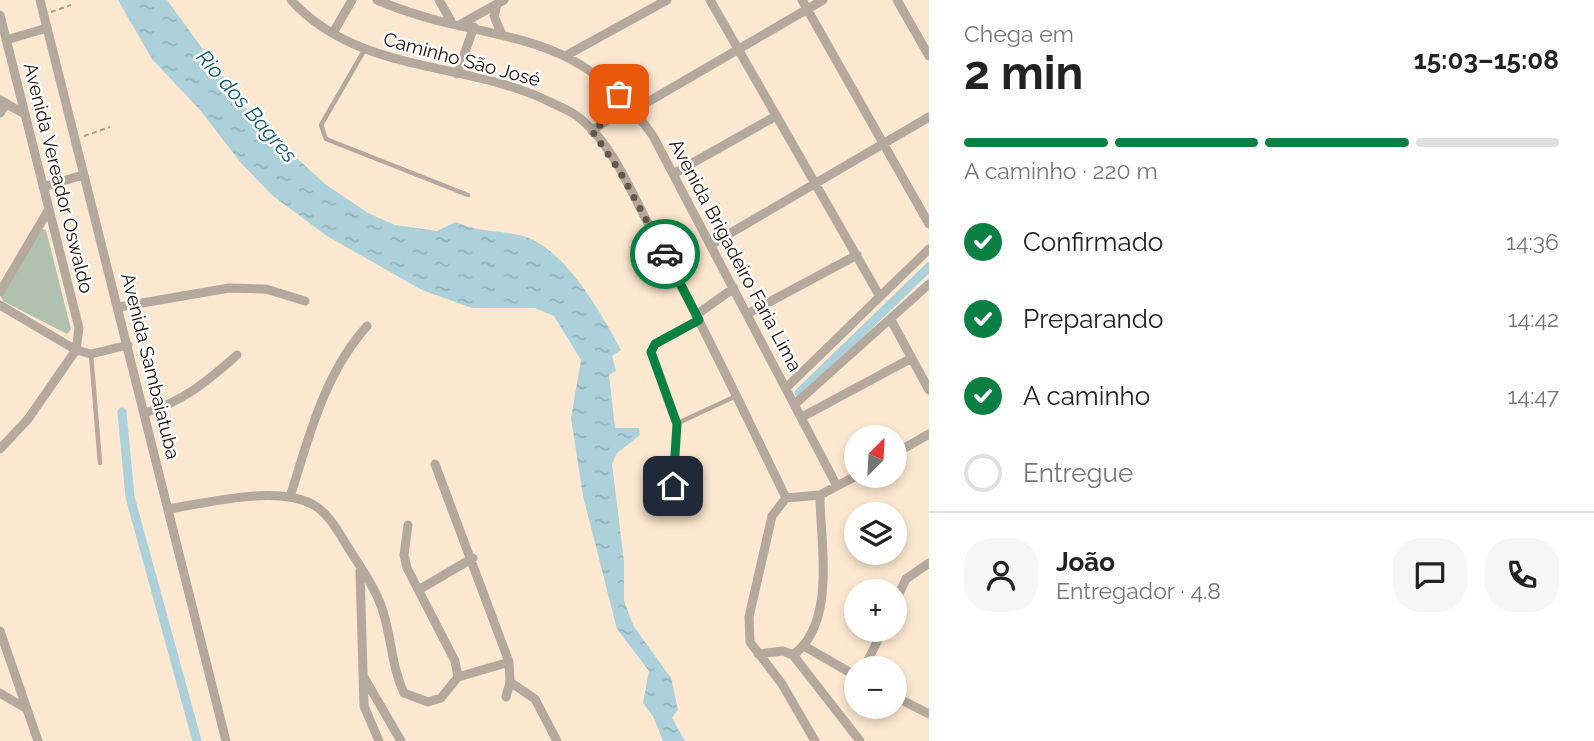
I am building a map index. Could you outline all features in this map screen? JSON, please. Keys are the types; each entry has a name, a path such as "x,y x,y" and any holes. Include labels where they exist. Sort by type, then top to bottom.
{"street":[{"name":"Avenida Sambaiatuba","path":"40,0 226,741"},
{"name":"Caminho São José","path":"291,0 310,18 333,33 394,61 521,89 581,119 619,170 698,318 786,498"},
{"path":"333,33 352,0"},
{"name":"Avenida Brigadeiro Faria Lima","path":"377,0 567,55 589,68 631,107 673,174 837,486"},
{"path":"439,0 456,22 501,2"},
{"path":"567,55 667,0"},
{"path":"710,0 879,295"},
{"path":"802,0 929,224"},
{"path":"592,131 824,0"},
{"path":"897,0 929,55"},
{"path":"501,2 494,16 502,34"},
{"name":"Avenida Vereador Oswaldo","path":"0,15 79,328 76,350"},
{"path":"457,74 474,27"},
{"path":"6,40 47,28"},
{"path":"0,114 3,102 23,113"},
{"path":"673,174 776,116"},
{"path":"710,245 929,117"},
{"path":"43,187 83,175"},
{"path":"0,292 49,209"},
{"path":"786,388 929,249"},
{"path":"747,314 857,255"},
{"path":"795,404 929,284"},
{"path":"119,307 229,288 266,289 305,301"},
{"path":"698,318 734,288"},
{"path":"0,306 76,350 91,354 128,345"},
{"path":"891,320 929,390"},
{"path":"290,497 321,402 352,342 367,326"},
{"path":"0,449 28,419 76,350"},
{"path":"145,413 171,405 202,386 237,355"},
{"path":"802,417 910,359"},
{"path":"907,447 929,434"},
{"path":"435,464 473,558 509,662 510,682 506,697"},
{"path":"815,741 782,684 750,642 749,617 772,516 786,498 820,495 844,482"},
{"path":"793,655 804,646 824,593 820,495"},
{"path":"168,509 253,496 290,497 312,504 329,518 360,567 384,614 397,678 404,693 428,702 441,698 458,677 509,662"},
{"path":"408,525 404,555 407,568 455,661 458,677"},
{"path":"420,589 473,558"},
{"path":"906,579 929,563"},
{"path":"360,567 364,706 379,741"},
{"path":"0,631 38,741"},
{"path":"804,646 844,669"},
{"path":"758,654 783,651 793,655 860,741"},
{"path":"365,677 401,741"},
{"path":"510,682 535,699 557,741"},
{"path":"0,693 27,709"},
{"path":"907,703 929,714"}],"lane":[{"path":"365,49 321,125 321,132 326,139 468,195"},
{"path":"673,486 677,424 651,352 655,344 698,318"},
{"path":"91,354 100,463"},
{"path":"677,424 737,395"}],"path":[{"path":"43,14 71,5"},
{"path":"74,140 110,127"}],"green space":[{"path":"42,229 46,230 71,329 67,334 3,301 1,296"}],"water":[{"path":"118,0 167,0 253,118 325,184 368,213 395,225 437,231 456,222 479,229 519,235 535,241 551,252 579,282 621,350 612,356 616,371 609,375 615,428 639,428 640,435 617,453 612,464 624,562 624,601 634,627 671,678 678,710 672,718 685,741 663,741 654,718 643,703 649,671 617,629 583,496 571,418 581,360 554,316 535,308 472,308 422,290 327,236 273,196 241,163 200,110 152,59"}],"waterway":[{"path":"799,393 929,267"},
{"path":"122,412 130,497 197,741"}],"way so far":[{"path":"619,94 629,104 592,131 619,170 665,254"}],"route":[{"path":"665,254 699,320 655,344 651,352 677,424 673,486"}],"water label":[{"name":"Rio dos Bagres","path":"247,106"}]}
